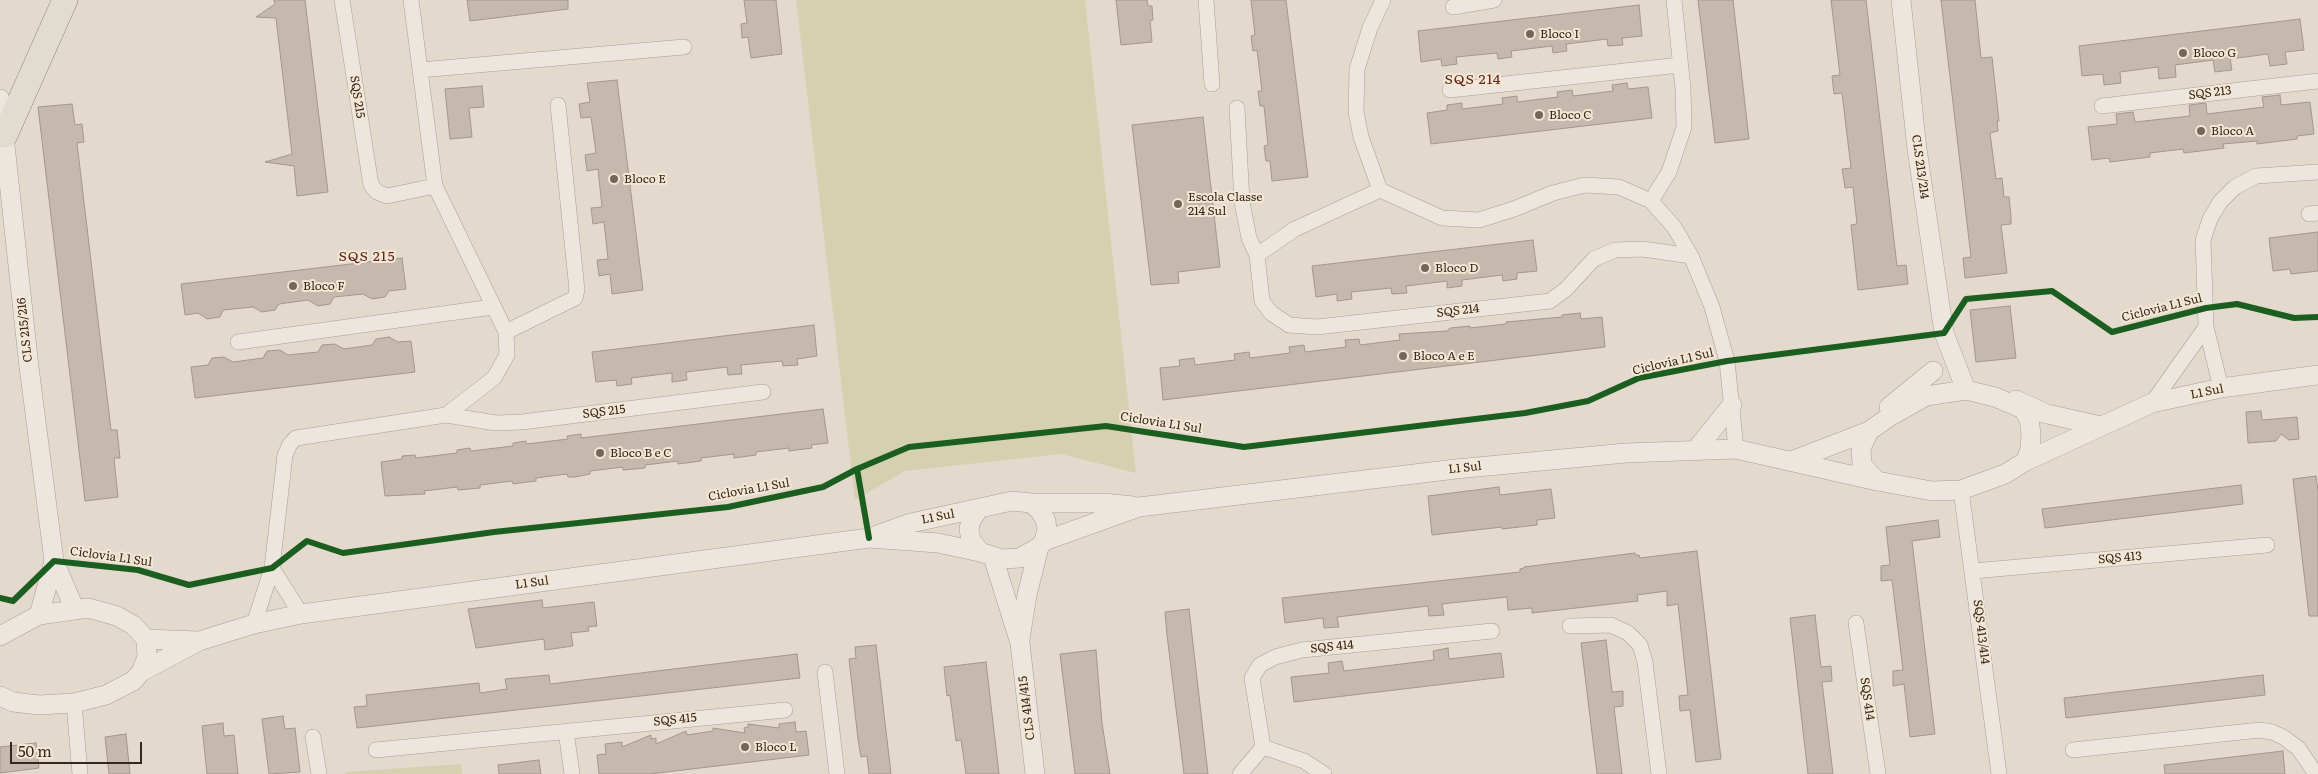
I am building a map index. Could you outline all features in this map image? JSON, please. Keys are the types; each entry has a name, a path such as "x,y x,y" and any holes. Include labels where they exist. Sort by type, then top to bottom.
{"main road":[{"path":"3,132 65,0"}],"street":[{"name":"SQS 215","path":"342,0 371,185 377,192 387,196 435,186"},
{"name":"SQS 215","path":"411,0 435,186 492,307 506,332 507,355 494,378 446,415"},
{"path":"1206,0 1212,84"},
{"path":"1383,0 1370,28 1357,69 1356,112 1361,136 1380,190 1442,218 1479,220 1514,209 1553,193 1585,185 1619,187 1651,201 1674,227 1691,256 1712,308 1727,361 1736,449"},
{"path":"1453,7 1494,0"},
{"path":"1651,201 1669,172 1684,127 1674,0"},
{"name":"CLS 213/214","path":"1902,0 1917,149 1944,333 1962,382"},
{"path":"420,70 684,47"},
{"path":"1450,90 1680,65"},
{"name":"SQS 213","path":"2102,106 2318,81"},
{"name":"CLS 215/216","path":"0,99 29,367 54,561 75,610"},
{"path":"506,332 576,298 577,290 558,105"},
{"name":"SQS 214","path":"1237,108 1244,218 1249,238 1258,255 1262,301 1271,313 1289,325 1317,327 1550,300 1565,290 1594,258 1614,250 1643,249 1691,256"},
{"path":"2222,388 2206,327 2203,240 2210,219 2220,202 2236,187 2256,176 2318,172"},
{"path":"1258,255 1295,229 1380,190"},
{"path":"238,342 492,307"},
{"path":"2152,403 2206,327"},
{"name":"CLS 213/214","path":"1926,396 1944,333"},
{"path":"1846,441 1933,371"},
{"name":"L1 Sul","path":"1031,503 1103,503 1139,507 1456,469 1626,453 1736,449 1877,481 1932,491 1961,490 2006,474 2026,462 2152,403 2222,388 2318,375"},
{"path":"1962,382 2023,409 2101,426"},
{"path":"1791,461 1869,431 1888,417 1926,396 1962,382 2047,414"},
{"name":"SQS 215","path":"254,624 272,568 285,455 290,444 296,438 446,415 496,423 522,422 763,392"},
{"path":"1695,451 1732,405"},
{"path":"2023,409 2029,420 2031,434 2026,462"},
{"path":"1869,431 1861,448 1862,465 1877,481"},
{"name":"SQS 413/414","path":"1961,490 1999,774"},
{"path":"1012,501 1031,503 1040,511 1046,521 1047,530 1041,544 1020,558 986,554 971,540 969,530 972,520 979,509 994,503 1012,501"},
{"name":"L1 Sul","path":"1041,544 1139,507"},
{"name":"L1 Sul","path":"869,538 911,523 979,509"},
{"name":"L1 Sul","path":"0,696 13,702 38,705 74,703 106,695 122,689 142,672 199,641 254,624 300,614 869,538 938,543 986,554"},
{"name":"CLS 414/415","path":"1020,642 1027,595 1041,544"},
{"name":"SQS 413","path":"1973,571 2267,546"},
{"name":"CLS 414/415","path":"986,554 1020,642 1035,774"},
{"name":"CLS 215/216","path":"41,607 54,561"},
{"path":"272,568 300,614"},
{"path":"0,636 41,607"},
{"path":"0,625 41,607 75,610 88,608 117,616 133,624 146,639 147,656 142,672"},
{"name":"SQS 414","path":"1856,623 1878,774"},
{"path":"1570,626 1611,625 1628,633 1640,645 1645,662 1659,774"},
{"name":"SQS 414","path":"1263,747 1252,678 1260,665 1275,657 1302,650 1492,632"},
{"name":"L1 Sul","path":"146,639 199,641"},
{"path":"825,672 837,774"},
{"path":"74,703 80,774"},
{"name":"SQS 415","path":"376,750 785,710"},
{"path":"2073,750 2260,730 2272,732 2283,737 2298,748 2316,774"},
{"path":"566,731 572,774"},
{"path":"313,737 319,774"},
{"path":"1240,774 1263,747 1304,761 1324,774"}],"shaded area":[{"path":"796,0 1085,0 1136,473 1061,454 905,471 855,500"},
{"path":"461,764 462,774 346,774 345,772"}],"building":[{"path":"274,0 305,0 328,192 297,196 294,166 265,162 292,154 276,18 256,17 275,4"},
{"path":"467,0 568,0 568,9 470,21"},
{"path":"744,0 776,0 782,54 751,58 748,37 742,38 741,24 747,23"},
{"path":"1116,0 1147,0 1148,6 1152,6 1153,20 1150,21 1152,42 1121,45"},
{"path":"1251,0 1286,0 1308,177 1272,181 1270,161 1266,161 1264,146 1268,145 1264,106 1260,106 1258,91 1262,91 1257,50 1253,51 1251,36 1255,35"},
{"path":"1698,0 1733,0 1749,139 1715,143"},
{"path":"1831,0 1866,0 1897,266 1906,265 1908,284 1858,290 1851,225 1857,224 1853,187 1845,188 1842,169 1851,168 1842,93 1834,94 1832,76 1840,75"},
{"path":"1941,0 1975,0 1981,58 1992,57 1999,121 1997,121 1998,131 1990,133 1996,179 2002,178 2004,197 2009,197 2011,216 2011,224 2001,225 2007,273 1965,278 1963,258 1971,257"},
{"name":"Bloco I","path":"1639,5 1642,36 1622,38 1623,45 1608,46 1607,39 1566,44 1567,51 1553,53 1552,46 1511,51 1512,57 1498,59 1497,53 1456,57 1457,64 1442,66 1441,59 1421,62 1418,31"},
{"name":"Bloco G","path":"2300,19 2304,50 2285,52 2287,64 2270,66 2268,54 2230,59 2232,70 2215,72 2213,60 2175,65 2176,77 2159,79 2158,67 2120,72 2121,83 2104,85 2103,74 2082,76 2079,46"},
{"name":"Bloco E","path":"617,80 643,290 612,294 610,274 599,276 597,260 608,259 604,222 593,224 591,208 602,207 598,169 587,171 585,155 596,153 591,117 581,118 579,104 590,102 587,83"},
{"name":"Bloco C","path":"1627,83 1628,89 1648,87 1652,118 1431,144 1427,113 1447,110 1447,105 1462,103 1462,109 1503,104 1502,98 1517,96 1517,102 1558,97 1557,92 1572,90 1573,96 1613,91 1612,85"},
{"path":"482,86 484,107 469,108 472,137 450,139 445,89"},
{"name":"Bloco A","path":"2280,95 2281,105 2310,102 2314,134 2297,136 2297,139 2257,144 2257,141 2223,144 2224,148 2184,153 2183,149 2150,153 2150,157 2110,162 2109,158 2092,160 2088,127 2117,124 2116,114 2133,112 2135,122 2190,116 2189,105 2206,103 2207,114 2264,107 2262,97"},
{"path":"72,104 75,125 82,124 84,142 77,143 111,430 117,430 120,458 114,458 118,497 85,501 38,107"},
{"name":"Escola Classe 214 Sul","path":"1203,117 1220,267 1178,272 1179,283 1151,285 1132,125"},
{"path":"2318,232 2318,271 2291,274 2290,269 2273,271 2269,238"},
{"name":"Bloco D","path":"1533,240 1537,271 1517,273 1517,279 1503,281 1502,275 1462,280 1462,286 1447,288 1447,281 1406,286 1407,293 1392,294 1391,288 1351,292 1352,299 1337,301 1337,294 1316,297 1312,266"},
{"name":"Bloco F","path":"402,258 406,289 389,291 385,297 372,299 363,294 334,297 330,304 318,306 308,300 279,304 275,310 262,312 253,307 223,310 220,317 207,319 198,313 185,315 181,284"},
{"path":"2010,306 2016,358 1976,362 1970,310"},
{"name":"Bloco A e E","path":"1580,313 1581,319 1602,317 1605,347 1163,400 1160,368 1180,366 1179,360 1194,358 1195,365 1235,360 1234,354 1249,352 1250,358 1290,353 1289,347 1304,345 1305,352 1346,347 1345,340 1359,339 1360,345 1400,340 1399,334 1447,331 1450,328 1506,324 1506,322 1562,317 1562,315"},
{"path":"814,325 817,356 797,359 798,365 783,366 782,361 741,365 742,374 728,375 727,367 686,372 687,380 672,382 672,373 631,378 632,384 617,386 616,380 596,382 592,352"},
{"path":"389,337 398,342 411,341 415,372 195,398 191,367 208,365 212,358 224,357 233,362 263,358 267,351 280,350 288,355 318,352 322,345 335,344 344,349 372,345 376,339"},
{"name":"Bloco B e C","path":"823,409 828,443 811,445 812,448 789,451 789,448 756,452 756,455 734,458 734,454 701,458 701,461 678,464 678,461 645,465 645,468 623,470 623,467 590,471 590,474 575,477 568,477 567,474 536,478 536,481 513,484 512,481 480,485 480,488 458,490 457,487 424,491 425,494 385,496 381,462 402,459 402,456 415,455 416,458 457,453 457,450 470,448 471,451 513,446 513,443 526,441 526,444 568,439 567,436 581,434 581,438"},
{"path":"2261,411 2262,420 2297,417 2299,439 2289,440 2281,434 2276,441 2248,443 2246,412"},
{"path":"2316,476 2318,491 2318,616 2309,616 2293,479"},
{"path":"2241,485 2243,504 2045,528 2042,509"},
{"path":"1499,487 1500,495 1551,489 1555,518 1537,520 1537,525 1432,535 1428,496"},
{"path":"1938,520 1940,537 1912,541 1935,734 1910,737 1904,684 1893,686 1893,671 1903,670 1892,580 1881,581 1881,566 1890,565 1886,527"},
{"path":"1697,551 1721,759 1696,762 1690,710 1680,711 1679,696 1688,695 1678,604 1667,606 1667,591 1637,595 1638,601 1532,613 1532,608 1508,610 1507,597 1442,604 1444,615 1429,616 1428,606 1337,617 1339,627 1324,628 1323,618 1285,623 1282,598 1520,572 1520,569 1524,567 1635,553 1640,558"},
{"path":"542,600 543,608 594,602 597,626 588,627 589,631 571,633 573,646 545,650 544,639 476,648 468,609"},
{"path":"1189,609 1208,774 1184,774 1167,635 1165,612"},
{"path":"1815,615 1821,667 1831,666 1832,681 1822,682 1833,774 1808,774 1790,618"},
{"path":"1606,640 1612,692 1623,691 1623,706 1614,707 1622,774 1597,774 1581,643"},
{"path":"876,645 891,774 869,774 867,756 861,757 858,739 849,659 856,658 855,647"},
{"path":"1448,648 1449,659 1501,653 1504,677 1294,702 1291,677 1329,673 1328,663 1342,661 1344,671 1434,660 1433,651"},
{"path":"1096,650 1102,723 1110,774 1075,774 1060,654"},
{"path":"797,654 800,678 357,728 354,707 367,706 366,695 479,683 480,693 507,689 505,679 549,675 550,684"},
{"path":"986,662 999,774 966,774 961,740 956,741 950,695 947,696 944,667"},
{"path":"2263,675 2265,695 2066,718 2064,698"},
{"path":"283,716 285,729 295,728 300,772 269,774 262,719"},
{"name":"Bloco L","path":"795,722 796,732 806,731 809,755 650,774 599,774 597,755 606,754 605,744 622,742 622,747 651,735 651,739 656,738 656,744 686,731 687,735 713,731 713,728 745,733 744,728 748,727 748,724 779,728 779,724"},
{"path":"223,723 224,736 234,735 238,774 207,774 202,726"},
{"path":"126,734 130,774 109,774 105,737"},
{"path":"36,743 39,768 0,773 0,747"},
{"path":"2283,751 2285,774 2165,774 2164,765"},
{"path":"539,760 541,774 499,774 498,765"}],"cycle path":[{"name":"Ciclovia L1 Sul","path":"0,598 13,601 54,561 138,570 189,585 272,568 307,541 343,553 494,532 728,507 823,487 857,469 909,447 1106,426 1244,447 1525,413 1588,401 1639,378 1727,361 1944,333 1966,299 2052,291 2112,332 2206,308 2237,304 2294,318 2318,317"},
{"path":"857,469 869,538"}],"place":[{"name":"Bloco I","path":"1530,34"},
{"name":"Bloco G","path":"2183,53"},
{"name":"Bloco C","path":"1539,115"},
{"name":"Bloco A","path":"2201,131"},
{"name":"Bloco E","path":"614,179"},
{"name":"Escola Classe 214 Sul","path":"1178,204"},
{"name":"Bloco D","path":"1425,268"},
{"name":"Bloco F","path":"293,286"},
{"name":"Bloco A e E","path":"1403,356"},
{"name":"Bloco B e C","path":"600,453"},
{"name":"Bloco L","path":"745,747"}],"district":[{"name":"SQS 214","path":"1473,80"},
{"name":"SQS 215","path":"367,257"}]}
